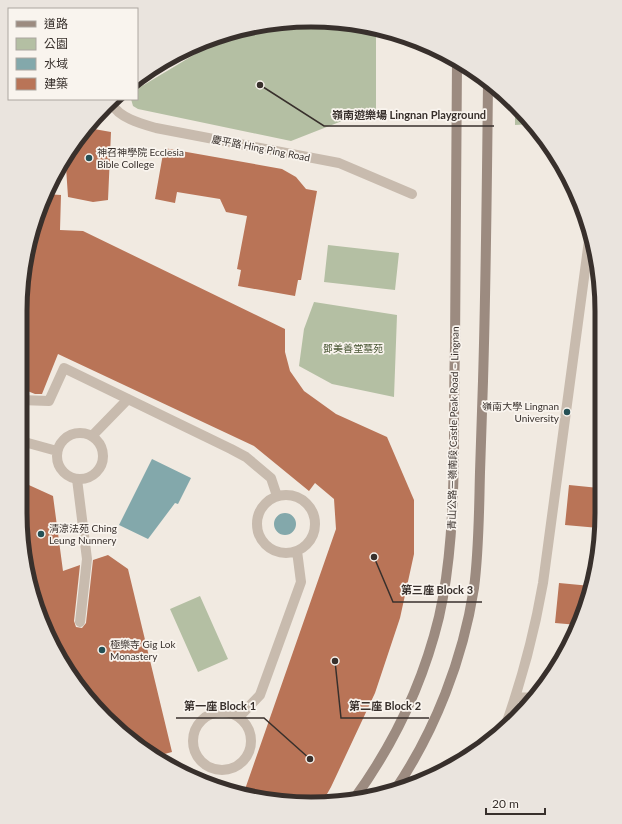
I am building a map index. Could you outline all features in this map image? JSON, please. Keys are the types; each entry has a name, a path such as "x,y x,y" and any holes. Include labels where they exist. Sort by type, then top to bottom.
{"main road":[{"name":"青山公路－嶺南段 Castle Peak Road – Lingnan","path":"358,793 384,754 417,687 439,616 445,582 453,504 457,67"},
{"path":"399,783 419,749 441,704 460,650 474,588 479,506 487,235 488,89"}],"street":[{"name":"慶平路 Hing Ping Road","path":"113,107 134,122 156,128 339,163 412,194"},
{"path":"508,717 527,660 543,583 588,248"},
{"path":"27,400 49,401 64,368 231,449 246,458 271,478 277,496"},
{"path":"92,436 128,399"},
{"path":"78,433 85,433 98,441 102,448 102,463 98,470 92,475 77,479 70,477 63,472 59,466 57,451 65,438 78,433"},
{"path":"27,443 57,451"},
{"path":"77,479 87,559 80,622"},
{"path":"286,495 296,497 305,502 311,509 315,519 315,528 312,538 297,551 288,553 279,552 270,548 259,534 257,525 258,516 262,507 277,496 286,495"},
{"path":"239,717 260,695 301,582 297,551"},
{"path":"516,696 527,697"},
{"path":"226,713 239,717 246,724 250,734 248,753 242,761 234,767 224,770 215,769 206,765 194,751 194,732 198,724 204,718 212,714 226,713"}],"green space":[{"path":"311,27 348,29 376,35 376,120 342,121 291,141 138,109 133,106 131,100 138,100 138,88 207,47 256,32 274,29"},
{"path":"515,113 525,124 515,125"},
{"path":"328,245 399,253 395,290 324,282"},
{"name":"鄧美善堂墓苑","path":"314,302 397,315 394,397 332,384 299,366 304,329"},
{"path":"200,596 228,659 198,672 170,609"}],"water":[{"path":"152,459 191,478 178,504 175,503 148,539 119,525"},
{"path":"281,513 289,513 296,520 296,528 289,535 281,535 274,528 274,520"}],"building":[{"path":"93,129 111,132 108,200 93,202 68,197 66,167"},
{"path":"164,148 282,169 296,177 306,189 317,191 301,280 298,280 295,296 238,286 241,270 237,269 247,216 226,212 220,199 177,192 175,203 155,199"},
{"path":"52,194 61,195 60,230 83,231 285,329 285,352 290,371 304,391 336,414 387,437 414,500 414,554 400,618 375,693 331,787 325,796 274,795 245,789 336,529 334,499 315,483 309,491 254,446 58,354 42,394 35,394 27,391 27,311 29,274 37,237 49,202"},
{"name":"極樂寺 Gig Lok Monastery","path":"27,484 53,496 63,571 80,565 74,621 76,627 82,628 86,623 93,560 108,555 128,569 172,752 162,755 138,738 110,714 97,700 75,671 56,639 42,604 32,568 29,550"},
{"path":"569,485 595,488 594,528 565,525"},
{"path":"559,583 585,585 572,624 555,623"}],"place":[{"name":"嶺南遊樂場 Lingnan Playground","path":"260,85"},
{"name":"神召神學院 Ecclesia Bible College","path":"89,158"},
{"name":"嶺南大學 Lingnan University","path":"567,412"},
{"name":"清涼法苑 Ching Leung Nunnery","path":"41,534"},
{"name":"第三座 Block 3","path":"374,557"},
{"name":"極樂寺 Gig Lok Monastery","path":"102,650"},
{"name":"第二座 Block 2","path":"335,661"},
{"name":"第一座 Block 1","path":"310,759"}]}
